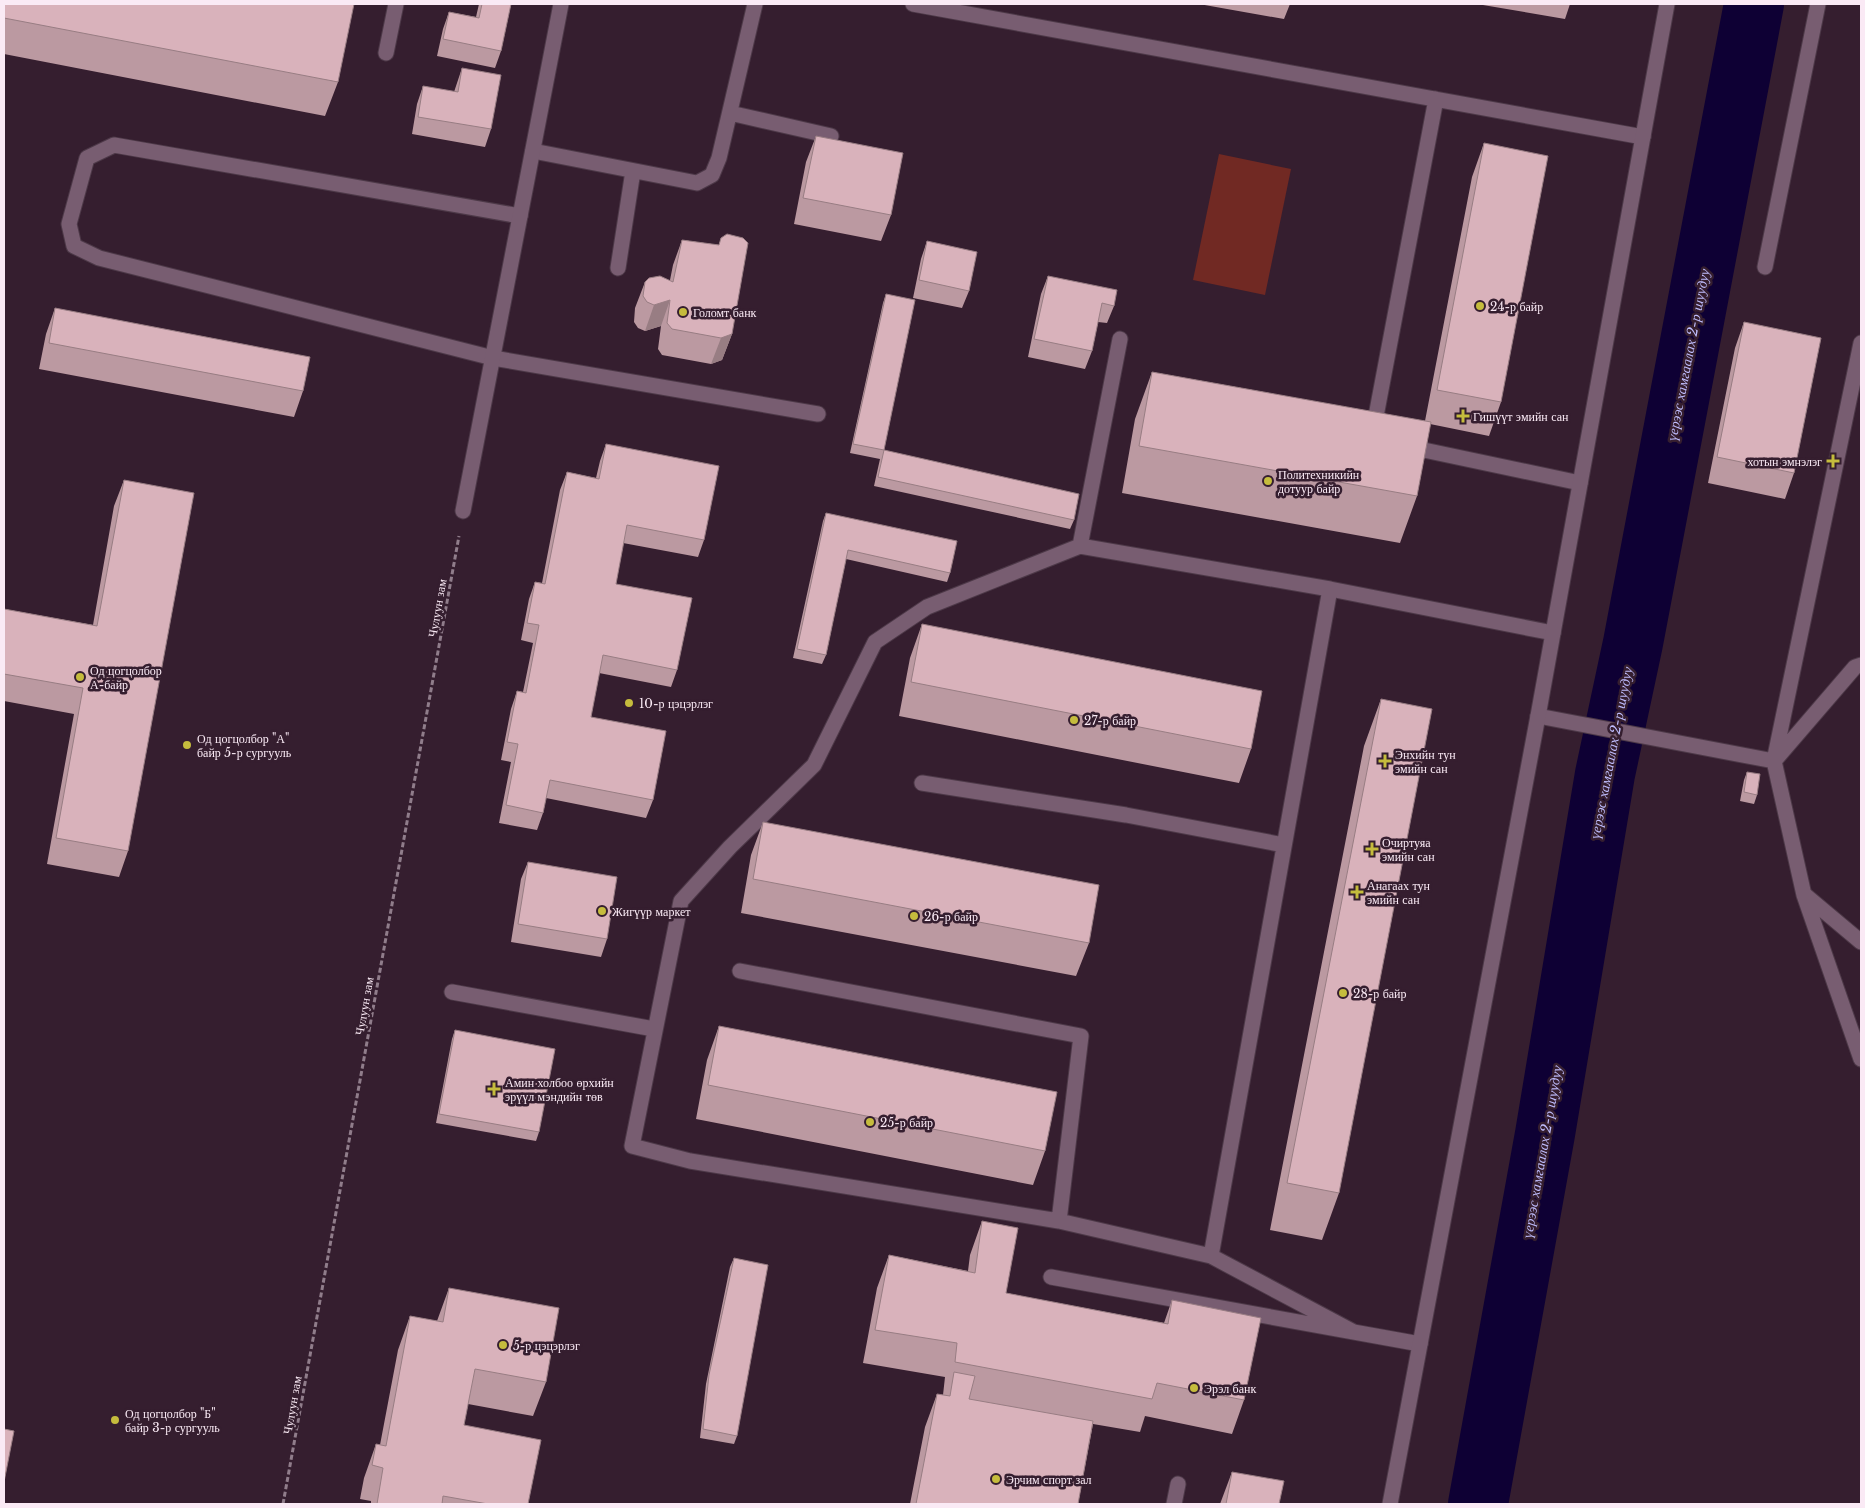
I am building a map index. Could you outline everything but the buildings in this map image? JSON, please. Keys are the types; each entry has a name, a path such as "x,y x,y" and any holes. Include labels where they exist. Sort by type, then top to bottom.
{"main road":[{"path":"386,53 396,4"},
{"path":"463,512 561,4"},
{"path":"533,151 697,184 712,175 719,158 755,4"},
{"path":"913,4 1643,137"},
{"path":"1390,1504 1538,716 1667,4"},
{"path":"1765,267 1818,4"},
{"path":"1436,99 1377,440 1580,483"},
{"path":"730,113 831,136"},
{"path":"520,216 114,145 86,158 69,224 74,246 99,258 493,358 818,414"},
{"path":"618,268 632,171"},
{"path":"1080,546 1120,339"},
{"path":"1861,343 1774,761 1804,895 1861,1060"},
{"path":"1352,1331 1210,1256 1059,1221 690,1162 632,1146 681,901 730,848 814,765 875,642 927,607 1080,546 1330,589 1553,633"},
{"path":"1210,1256 1330,589"},
{"path":"1774,761 1855,667 1861,665"},
{"path":"1538,716 1774,761"},
{"path":"922,783 1126,815 1284,845"},
{"path":"1804,895 1861,942"},
{"path":"740,971 1081,1036 1059,1221"},
{"path":"452,992 654,1029"},
{"path":"1051,1277 1420,1344"},
{"path":"1174,1504 1178,1484"}],"path":[{"name":"Чулуун зам","path":"283,1504 463,512"}],"shaded area":[{"path":"1219,154 1291,169 1265,295 1193,280"}],"waterway":[{"name":"үерээс хамгаалах 2-р шуудуу","path":"1478,1504 1545,1134 1605,774 1633,643 1754,4"}],"place":[{"name":"24-р байр","path":"1480,306"},
{"name":"Голомт банк","path":"683,312"},
{"name":"Гишүүт эмийн сан","path":"1463,416"},
{"name":"хотын эмнэлэг","path":"1833,461"},
{"name":"Политехникийн дотуур байр","path":"1268,481"},
{"name":"Од цогцолбор А-байр","path":"80,677"},
{"name":"10-р цэцэрлэг","path":"629,703"},
{"name":"27-р байр","path":"1074,720"},
{"name":"Од цогцолбор \"А\" байр 5-р сургууль","path":"187,745"},
{"name":"Энхийн тун эмийн сан","path":"1385,761"},
{"name":"Очиртуяа эмийн сан","path":"1372,849"},
{"name":"Анагаах тун эмийн сан","path":"1357,892"},
{"name":"Жигүүр маркет","path":"602,911"},
{"name":"26-р байр","path":"914,916"},
{"name":"28-р байр","path":"1343,993"},
{"name":"Амин холбоо өрхийн эрүүл мэндийн төв","path":"494,1089"},
{"name":"25-р байр","path":"870,1122"},
{"name":"5-р цэцэрлэг","path":"503,1345"},
{"name":"Эрэл банк","path":"1194,1388"},
{"name":"Од цогцолбор \"Б\" байр 3-р сургууль","path":"115,1420"},
{"name":"Эрчим спорт зал","path":"996,1479"}]}
